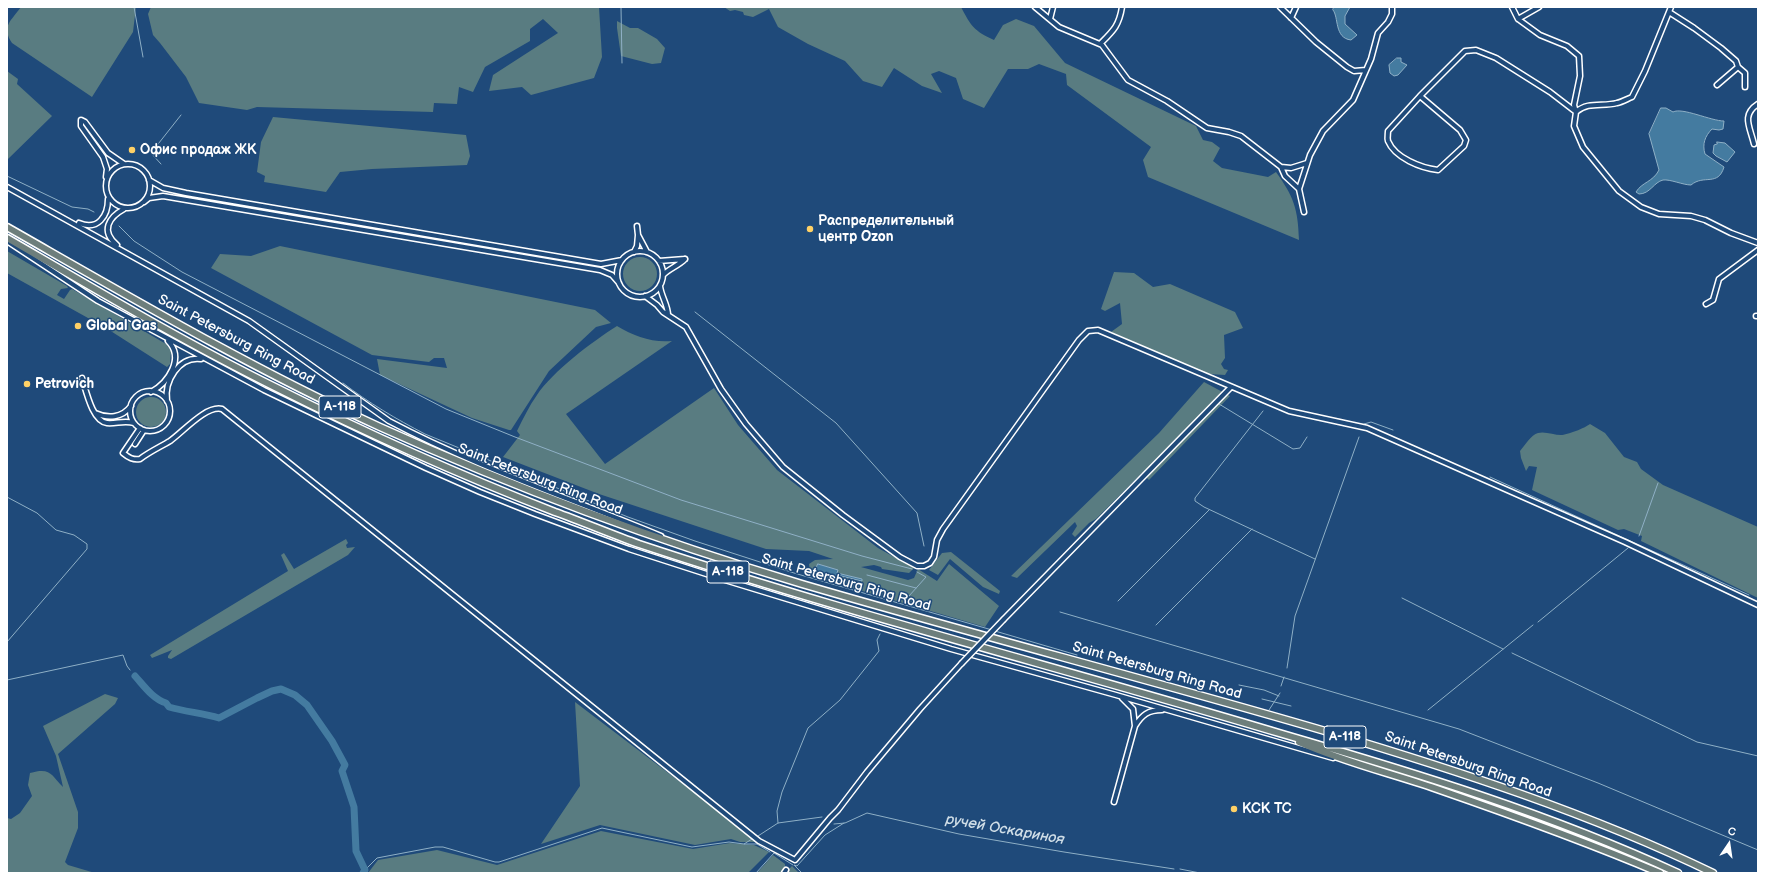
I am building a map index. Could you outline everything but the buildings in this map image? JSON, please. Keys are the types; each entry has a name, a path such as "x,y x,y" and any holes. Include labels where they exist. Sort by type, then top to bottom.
{"highway":[{"name":"Saint Petersburg Ring Road","path":"7,227 190,332 278,378 378,426 487,474 635,530 808,585 1234,704 1411,757 1507,789 1601,825 1713,873"},
{"name":"Saint Petersburg Ring Road","path":"7,240 180,337 268,383 483,484 634,542 781,589 1408,770 1503,802 1597,837 1678,873"},
{"path":"1279,733 1310,747 1542,826 1610,851 1660,873"}],"street":[{"path":"1035,7 1059,26 1100,44 1128,80 1167,101 1207,128 1241,136 1281,167 1285,176 1299,190"},
{"path":"1050,19 1052,7"},
{"path":"1100,44 1116,27 1120,20 1122,7"},
{"path":"1280,7 1316,42 1347,67 1354,71 1366,70"},
{"path":"1291,18 1296,7"},
{"path":"1304,212 1299,190 1307,163 1317,140 1323,131 1353,100 1374,49 1378,33 1388,22 1392,14 1392,7"},
{"path":"1512,7 1518,19 1540,35 1567,46 1579,56 1580,76 1574,104 1576,112 1574,126 1582,147 1620,191 1630,200 1659,214 1691,216 1746,240 1758,242"},
{"path":"1518,19 1539,7"},
{"path":"1576,112 1581,107 1616,103 1632,97 1671,7"},
{"path":"1669,12 1694,28 1736,61 1738,67 1745,73 1745,87"},
{"path":"1420,96 1460,130 1466,140 1464,146 1438,170 1428,169 1408,160 1396,152 1388,140 1388,131 1420,96 1465,51 1476,50 1496,58 1550,92 1576,112"},
{"path":"1718,84 1738,67"},
{"path":"1754,144 1747,116 1750,109 1758,104"},
{"path":"64,217 82,225 88,226 97,224 105,215 108,207 105,186 106,162 81,126 81,120 86,122 108,153 124,164 137,166 147,174 150,188 144,202"},
{"path":"1281,167 1291,168 1307,163"},
{"path":"106,180 113,169 124,164"},
{"path":"149,180 163,188 241,203 601,264 622,260 634,252 637,246 637,226"},
{"path":"7,187 64,217 249,321 389,421 414,434 492,468 691,548"},
{"path":"108,199 113,204 124,209 132,209 149,198 162,196 600,270 612,275 627,293 639,297 651,294 660,286"},
{"path":"124,209 112,218 108,227 110,238 124,252"},
{"path":"638,235 647,252 659,261 663,275"},
{"path":"7,240 98,301 204,359 343,429 480,492 629,550 951,649 1379,771"},
{"path":"1706,304 1713,300 1719,279 1758,250"},
{"path":"634,252 647,252"},
{"path":"659,261 685,259 680,264 667,270 663,275 660,286 661,295 668,309 668,315"},
{"path":"619,283 618,272 622,260"},
{"path":"645,296 657,305 662,312 686,327 721,389 746,424 783,467 849,520 900,557 917,566 924,566 930,563 934,557 937,540 943,529 1079,340 1088,331 1098,330 1230,388 1288,411 1367,428 1625,542 1758,605"},
{"path":"95,413 105,417 124,414 139,396 150,392 165,382 176,358 174,348 165,338"},
{"path":"132,406 131,413 135,423 142,429 154,431 164,426 169,417 170,406 166,392 169,382 180,365 190,359 204,359"},
{"path":"82,378 92,407 98,419 102,422 125,421 135,423"},
{"path":"142,429 123,452 130,458 136,460 172,440 202,415 216,409 222,409 759,841 795,860 838,810 867,772 920,709 961,664 1230,388"},
{"path":"150,392 157,393 168,402"},
{"path":"135,444 142,429"},
{"path":"1116,695 1129,703 1133,709 1135,726"},
{"path":"1114,802 1135,726 1145,713 1152,710 1168,710"}],"green space":[{"path":"21,7 136,7 133,32 92,97 12,43 7,32 7,28"},
{"path":"151,7 599,7 602,57 594,78 531,95 522,87 489,91 493,75 558,33 543,19 530,29 530,41 485,67 473,92 459,87 457,104 434,103 433,112 257,107 247,110 199,103 186,77 153,35 148,14"},
{"path":"724,7 961,7 977,31 994,40 1003,25 1016,19 1034,26 1065,63 1196,126 1203,140 1212,142 1220,148 1213,161 1222,168 1268,177 1276,172 1291,196 1294,204 1298,220 1299,240 1148,177 1143,160 1151,147 1067,85 1066,74 1039,64 1028,69 1008,69 984,108 963,99 956,78 939,71 931,74 942,93 922,86 894,68 882,87 863,81 845,61 808,44 778,27 769,9 753,17 744,15 743,12 735,10 730,11"},
{"path":"617,21 630,28 638,28 657,39 665,48 661,63 652,64 621,56"},
{"path":"7,71 18,79 17,84 52,116 7,160"},
{"path":"273,117 466,135 470,156 467,165 372,169 340,172 326,192 264,182 265,176 257,172 261,142"},
{"path":"280,246 595,310 611,323 596,327 549,371 511,430 509,430 472,418 380,375 377,359 447,368 444,358 434,358 429,362 372,355 211,268 220,254 251,256"},
{"path":"7,251 67,286 68,288 61,289 57,295 64,299 72,289 166,344 171,351 170,364 167,367 106,328 7,273"},
{"path":"637,257 643,257 647,258 654,264 657,274 656,281 650,288 643,291 637,291 633,290 626,284 623,277 623,271 624,267 630,260"},
{"path":"1114,272 1134,273 1153,287 1170,284 1235,312 1243,328 1224,335 1225,358 1221,364 1224,369 1228,370 1225,375 1209,374 1111,332 1122,324 1120,303 1105,311 1101,309"},
{"path":"617,326 630,333 650,340 672,341 566,414 605,464 714,388 738,425 777,470 878,548 914,568 909,573 882,569 881,567 874,565 861,567 908,580 914,578 918,569 937,581 949,564 999,606 985,627 818,578 819,573 835,578 836,575 861,582 862,579 837,573 838,570 818,564 813,575 810,572 809,564 815,560 833,559 809,551 766,549 599,494 503,457 520,435 517,431 531,404 544,386 563,367 596,340"},
{"path":"1204,382 1230,396 1149,480 1142,473 1096,519 1089,523 1075,537 1072,534 1077,526 1075,522 1017,578 1011,576 1159,433"},
{"path":"151,397 161,402 166,412 161,422 151,427 141,422 136,412 141,402"},
{"path":"1590,424 1605,433 1624,457 1637,462 1641,469 1663,485 1758,527 1758,598 1641,541 1642,536 1624,529 1618,530 1532,490 1537,467 1529,466 1526,471 1520,451 1528,440 1538,433 1544,432 1564,435"},
{"path":"346,539 348,543 346,545 347,548 355,547 348,555 171,659 168,658 168,656 172,650 152,658 150,655 288,571 281,555 284,553 294,569"},
{"path":"951,552 1000,591 999,594 983,587 950,559 938,575 929,570 942,553"},
{"path":"105,694 118,698 115,704 58,754 78,812 78,828 65,862 68,865 95,873 7,873 7,818 11,819 20,813 32,796 28,785 30,773 42,771 50,773 63,787 56,756 43,726"},
{"path":"575,702 759,842 740,842 731,839 695,845 600,825 541,844 580,786"},
{"path":"601,831 693,849 730,843 754,845 769,852 748,873 368,873 378,860 437,850 497,865"},
{"path":"773,855 785,864 785,869 787,871 792,866 799,873 757,873"}],"water":[{"path":"1334,7 1350,7 1345,16 1345,24 1357,35 1351,40 1342,35 1339,31 1333,10"},
{"path":"1397,58 1401,58 1401,62 1407,65 1398,75 1394,76 1390,73 1389,65"},
{"path":"1661,108 1666,108 1673,112 1683,111 1724,121 1723,129 1712,129 1706,137 1704,144 1705,154 1724,167 1718,177 1714,179 1701,180 1691,185 1663,180 1646,192 1639,194 1636,192 1641,186 1654,177 1659,170 1649,134"},
{"path":"1717,142 1725,143 1735,152 1727,162 1713,153 1714,145 1717,144"},
{"path":"818,564 838,570 837,573 862,579 862,581 837,575 835,578 815,572"}],"waterway":[{"path":"134,7 143,57"},
{"path":"621,7 622,63"},
{"path":"161,164 151,153 181,115"},
{"path":"7,176 72,207 88,209 94,212"},
{"path":"119,226 134,241 182,272 446,409 681,500 862,556 912,569"},
{"path":"695,312 836,423 917,513 924,546"},
{"path":"343,383 383,410 425,434 628,517 695,541 794,573 992,630"},
{"path":"1219,404 1293,449 1300,448 1307,437"},
{"path":"1263,411 1195,498 1195,501 1204,507 1315,559"},
{"path":"1364,424 1371,422 1393,430"},
{"path":"1287,668 1295,616 1359,437"},
{"path":"1490,477 1749,595"},
{"path":"1639,536 1658,483"},
{"path":"7,497 37,513 56,530 74,535 87,544 87,549 7,642"},
{"path":"1118,601 1209,510"},
{"path":"1156,625 1252,529"},
{"path":"1538,622 1628,548"},
{"path":"897,602 909,596 926,577 917,572"},
{"path":"816,578 817,573"},
{"path":"867,575 916,588"},
{"path":"1402,598 1503,649"},
{"path":"1060,612 1459,729 1598,783 1758,850"},
{"path":"1428,710 1533,625"},
{"path":"995,631 1077,655"},
{"path":"778,823 777,811 782,792 808,728 840,700 879,651 877,640 880,634"},
{"path":"1512,653 1697,742 1758,756"},
{"path":"7,680 123,655 130,670"},
{"path":"135,676 145,688 161,701 166,703 169,707 219,718 257,698 272,691 281,689 295,695 307,705 332,741 345,765 342,771 354,807 356,851 365,870 363,873"},
{"path":"1281,686 1284,677"},
{"path":"1239,685 1264,690 1279,696"},
{"path":"1269,710 1280,693"},
{"path":"1262,699 1291,706"},
{"name":"ручей Оскариноя","path":"834,824 845,823 867,813 959,834 1174,869"},
{"name":"ручей Оскариноя","path":"758,836 778,823 822,817"},
{"path":"802,873 794,865 797,866 825,835 844,823"},
{"name":"ручей Оскариноя","path":"365,870 377,858 435,847 443,847 499,862 602,828 692,847 729,842 744,844"},
{"name":"ручей Оскариноя","path":"752,839 744,844 757,844 770,852"},
{"name":"ручей Оскариноя","path":"756,873 774,853 793,865"},
{"name":"ручей Оскариноя","path":"1180,869 1200,873"}],"place":[{"name":"Офис продаж ЖК","path":"132,150"},
{"name":"Распределительный центр Ozon","path":"810,229"},
{"name":"Global Gas","path":"78,326"},
{"name":"Petrovich","path":"27,384"},
{"name":"КСК ТС","path":"1234,809"}]}
